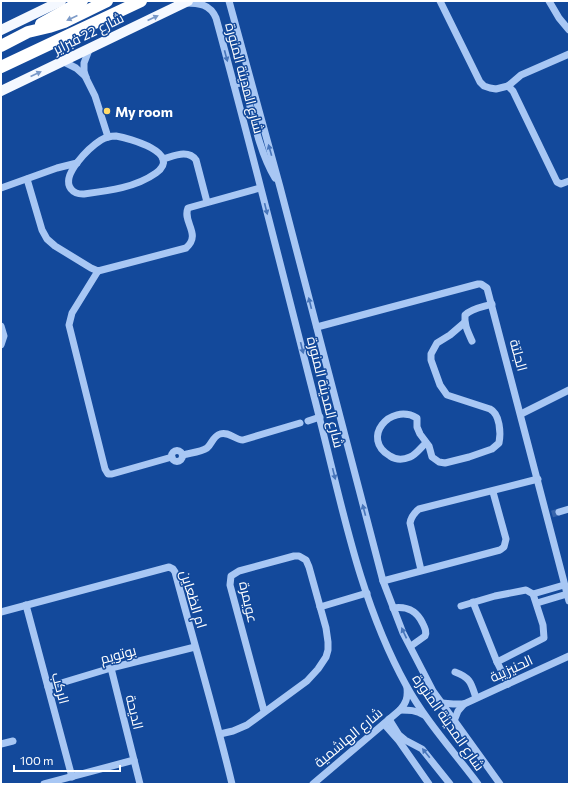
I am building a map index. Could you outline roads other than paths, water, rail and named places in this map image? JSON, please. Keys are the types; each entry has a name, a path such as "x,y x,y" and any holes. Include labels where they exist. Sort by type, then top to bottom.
{"highway":[{"path":"28,32 82,1"},
{"name":"شارع 22 فبراير","path":"1,46 28,32 64,22 107,1"},
{"name":"شارع 22 فبراير","path":"1,67 141,1"}],"main road":[{"path":"1,30 61,1"},
{"name":"شارع 22 فبراير","path":"1,90 64,62 187,2"}],"street":[{"name":"شارع المدينة المنورة","path":"229,1 280,187 383,581 404,633 434,691 500,784"},
{"path":"440,1 480,82 484,86 490,88 508,86 521,75 569,54"},
{"path":"549,1 559,18 569,30"},
{"name":"شارع المدينة المنورة","path":"187,2 204,4 214,12 234,84 341,502 372,611 406,686 427,717 478,784"},
{"path":"86,78 84,63 89,50"},
{"path":"64,62 76,68 86,78 95,96 108,137"},
{"path":"234,84 241,83 244,86 265,159 280,187"},
{"path":"508,86 514,91 557,182 561,184 569,181"},
{"path":"108,137 123,137 158,152 163,159 160,169 145,178 120,188 83,194 74,192 69,183 71,173 77,163 96,144 108,137"},
{"path":"163,159 186,154 193,157 196,160 208,202"},
{"path":"1,188 63,166 77,163"},
{"path":"27,179 42,230 47,239 55,246 91,268 98,270 186,248 190,244 192,234 186,210 190,207 260,188"},
{"path":"98,270 72,313 69,321 69,329 105,469 108,474 172,457 175,451 180,451 183,454 205,449 217,435 220,434 227,434 243,440 320,417"},
{"name":"الجلتة","path":"317,327 478,284 481,284 487,288 538,479 553,513 564,585 568,597"},
{"path":"472,341 464,323 465,315 468,312 492,304"},
{"path":"426,443 411,457 398,459 381,451 377,442 379,428 387,418 394,415 410,414 417,418 418,431 429,446 432,457 436,461 445,463 492,449 499,443 500,438 497,415 494,411 447,395 440,386 432,360 431,354 437,343 446,338 464,323"},
{"path":"1,326 4,336 1,345"},
{"path":"520,414 569,390"},
{"path":"421,570 410,523 415,512 538,479"},
{"path":"383,581 500,550 504,547 506,539 493,492"},
{"path":"553,513 569,509"},
{"name":"عويمرة","path":"220,734 233,731 247,725 264,711 307,681 326,657 328,642 320,607 307,562 299,556 294,556 239,571 231,576 230,585 264,711"},
{"name":"ام الظعاين","path":"1,612 171,568 175,572 220,734 232,784"},
{"path":"533,594 564,585"},
{"path":"461,606 526,590 533,594 543,625 544,638 497,662"},
{"path":"320,607 367,593"},
{"path":"536,603 568,597"},
{"path":"473,602 497,662 508,684"},
{"name":"الركب","path":"26,605 72,776"},
{"path":"393,608 405,607 413,610 425,628 425,636 411,646"},
{"name":"بوتويم","path":"48,687 112,668 195,647"},
{"name":"الحنيزيبة","path":"442,703 464,704 569,656"},
{"name":"الديحة","path":"112,668 140,784"},
{"path":"455,672 463,675 469,680 476,698"},
{"name":"شارع الهاشمية","path":"313,784 400,710 408,695 406,686"},
{"path":"454,721 458,711 464,704"},
{"name":"شارع الهاشمية","path":"400,710 419,712 427,717"},
{"path":"386,722 429,784"},
{"path":"386,722 405,740 422,749 450,784"},
{"path":"1,744 13,741"},
{"path":"44,784 134,760"}],"tunnel":[{"path":"552,514 559,512"}],"place":[{"name":"My room","path":"107,111"}]}
